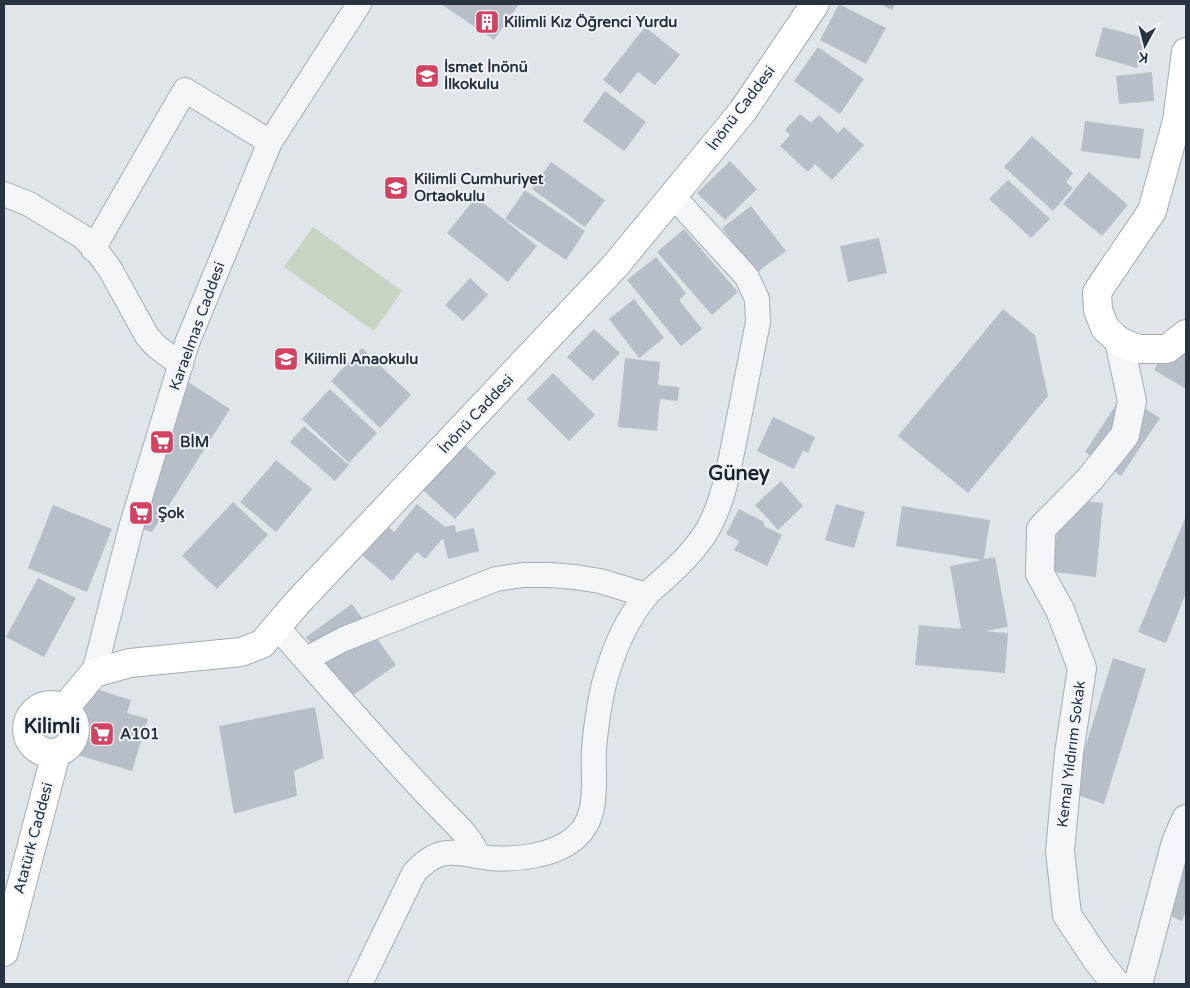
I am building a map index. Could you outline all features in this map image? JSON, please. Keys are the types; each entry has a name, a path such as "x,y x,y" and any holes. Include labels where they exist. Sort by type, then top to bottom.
{"main road":[{"name":"İnönü Caddesi","path":"94,673 130,663 241,652 262,644 615,266 742,112 815,4"},
{"path":"1186,52 1176,121 1152,211 1097,292 1098,310 1105,328 1119,341 1138,349 1167,349 1186,334"},
{"path":"64,709 94,673"},
{"path":"57,706 64,709 74,721 74,737 70,745 56,754 47,754 33,746 15,722 42,707 57,706"},
{"name":"Atatürk Caddesi","path":"4,952 56,754"}],"street":[{"name":"Karaelmas Caddesi","path":"94,673 130,531 188,343 270,142 359,4"},
{"path":"94,248 185,90 270,142"},
{"path":"4,194 29,204 83,237 110,269 147,336 156,346 181,365"},
{"path":"360,984 414,873 421,865 438,855 450,852 509,858 541,853 567,844 577,837 584,828 592,808 594,747 604,684 613,658 624,632 646,595 683,561 696,546 708,529 720,504 758,322 757,299 747,277 673,196"},
{"name":"Kemal Yıldırım Sokak","path":"1116,984 1097,960 1067,915 1060,851 1069,753 1082,668 1060,610 1040,574 1041,529 1090,479 1125,436 1132,401 1119,341"},
{"path":"306,659 344,639 496,579 523,575 575,577 600,581 646,595"},
{"path":"277,627 415,783 464,834 476,850 477,856"},
{"path":"1138,984 1176,842 1186,819"}],"green space":[{"path":"313,227 402,291 374,331 284,267"}],"building":[{"name":"Kilimli Kız Öğrenci Yurdu","path":"441,4 519,4 494,40"},
{"path":"839,4 886,28 866,64 820,40"},
{"path":"880,4 895,4 892,10"},
{"path":"645,27 680,55 655,85 638,72 621,94 603,80"},
{"path":"1103,27 1145,38 1137,68 1095,56"},
{"path":"818,47 864,79 840,114 794,81"},
{"path":"1152,72 1154,101 1119,104 1116,76"},
{"path":"605,91 646,122 624,151 583,121"},
{"path":"800,114 811,123 819,115 838,133 844,127 864,145 832,180 815,164 808,172 780,146 790,135 785,130"},
{"path":"1085,121 1144,129 1140,159 1081,151"},
{"path":"1032,136 1073,173 1066,182 1073,188 1053,211 1004,167"},
{"path":"730,161 757,189 725,220 697,193"},
{"path":"551,162 605,200 585,227 532,189"},
{"path":"1089,172 1128,205 1102,236 1063,204"},
{"path":"1008,180 1050,219 1031,238 989,199"},
{"path":"525,190 585,231 566,260 505,219"},
{"path":"476,197 537,246 508,282 447,233"},
{"path":"751,206 786,251 756,273 722,228"},
{"path":"684,229 738,292 712,315 657,252"},
{"path":"879,238 887,273 848,282 840,246"},
{"path":"656,257 686,293 679,300 702,329 681,346 627,280"},
{"path":"470,278 488,295 463,321 445,305"},
{"path":"634,299 664,338 639,358 609,319"},
{"path":"1003,309 1035,335 1048,396 968,493 898,436"},
{"path":"1186,317 1186,389 1154,370"},
{"path":"594,329 620,353 593,381 567,357"},
{"path":"362,348 411,395 380,428 331,381"},
{"path":"625,358 660,362 658,385 679,387 678,401 660,399 657,431 618,427"},
{"path":"171,371 230,409 152,532 124,524"},
{"path":"553,373 595,415 569,441 527,399"},
{"path":"330,389 377,433 349,463 302,419"},
{"path":"1123,394 1160,418 1121,476 1085,452"},
{"path":"773,417 815,437 808,453 803,451 794,469 757,451"},
{"path":"304,426 349,465 335,481 290,442"},
{"path":"458,439 496,473 455,519 417,485"},
{"path":"276,460 312,489 276,532 240,502"},
{"path":"781,481 803,506 778,530 755,505"},
{"path":"1060,498 1103,503 1096,577 1053,572"},
{"path":"233,502 268,535 217,589 182,556"},
{"path":"417,504 445,527 455,525 456,532 474,528 479,551 448,559 443,538 425,559 417,552 392,581 347,542 373,513 394,532"},
{"path":"836,504 865,512 854,548 825,540"},
{"path":"53,505 112,529 87,592 28,568"},
{"path":"902,506 990,520 984,559 995,557 1008,627 985,631 1008,633 1005,673 915,665 919,625 961,629 950,566 982,560 896,546"},
{"path":"739,509 764,522 764,526 782,535 767,566 734,550 739,541 726,534"},
{"path":"1186,516 1186,593 1166,643 1138,632"},
{"path":"38,578 76,598 44,657 6,637"},
{"path":"352,604 396,665 349,698 306,637"},
{"path":"1113,658 1146,669 1104,804 1071,793"},
{"name":"A101","path":"77,683 131,700 127,713 148,719 132,771 57,749"},
{"path":"315,707 324,758 294,771 297,796 234,814 219,726"},
{"path":"1186,833 1186,911 1182,921 1152,908"}],"place":[{"name":"Kilimli Kız Öğrenci Yurdu","path":"487,22"},
{"name":"İsmet İnönü İlkokulu","path":"427,76"},
{"name":"Kilimli Cumhuriyet Ortaokulu","path":"396,188"},
{"name":"Kilimli Anaokulu","path":"286,359"},
{"name":"BİM","path":"162,442"},
{"name":"Şok","path":"141,513"},
{"name":"A101","path":"102,734"}],"district":[{"name":"Güney","path":"739,474"},
{"name":"Kilimli","path":"52,727"}]}
